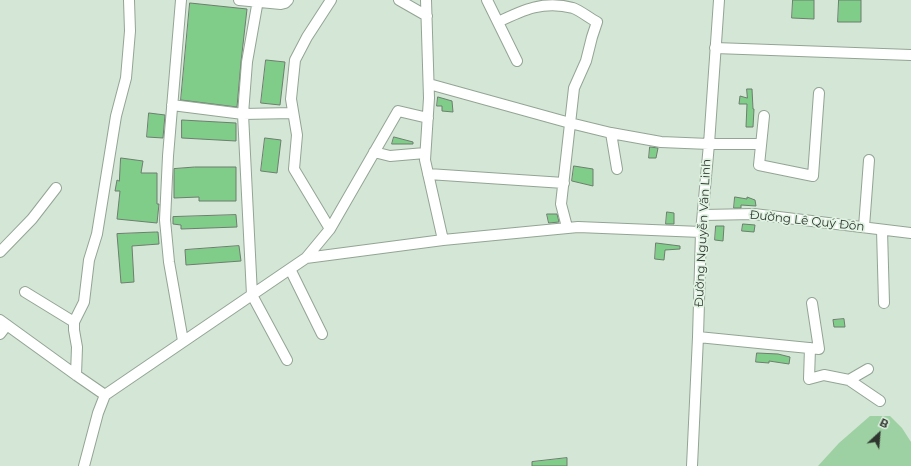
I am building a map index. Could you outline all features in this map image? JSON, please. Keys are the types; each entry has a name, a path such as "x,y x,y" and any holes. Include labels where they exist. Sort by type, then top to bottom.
{"street":[{"path":"76,375 77,347 74,322 84,302 89,260 97,234 116,116 126,78 130,31 129,0"},
{"path":"181,0 167,171 166,220 169,262 183,341"},
{"path":"239,0 282,4 285,4 288,0"},
{"path":"330,229 294,169 297,135 291,99 295,60 307,37 331,0"},
{"path":"399,0 427,16"},
{"path":"426,0 429,84 428,118 424,160 443,240"},
{"path":"487,0 517,61"},
{"name":"Đường Nguyễn Văn Linh","path":"692,466 701,232 719,0"},
{"path":"258,1 247,62 243,114 252,295 287,360"},
{"path":"498,22 532,6 552,2 573,9 597,22 586,61 574,88 561,204 567,228"},
{"path":"716,48 911,55"},
{"path":"429,84 570,123 611,133 660,142 760,144"},
{"path":"764,116 759,165 812,176 819,93"},
{"path":"172,105 243,114 293,113"},
{"path":"77,466 84,466 98,413 105,395 306,258 330,229 398,111 428,118"},
{"path":"611,133 617,169"},
{"path":"374,152 390,156 425,153"},
{"path":"864,227 869,160"},
{"path":"428,174 564,183"},
{"path":"0,252 32,219 56,188"},
{"name":"Đường Lê Quý Đôn","path":"703,215 754,214 911,233"},
{"path":"306,258 443,240 578,227 701,232"},
{"path":"882,230 884,303"},
{"path":"290,269 322,334"},
{"path":"25,292 74,322"},
{"path":"698,337 819,349 812,302"},
{"path":"0,334 4,323 105,395"},
{"path":"810,348 809,379 824,375 849,380 880,401"},
{"path":"849,380 868,369"}],"green space":[{"path":"870,416 890,416 902,428 911,442 911,466 818,466 839,443"}],"building":[{"path":"793,0 814,0 814,19 792,18"},
{"path":"839,0 861,0 861,22 838,22"},
{"path":"190,3 247,9 237,107 181,100"},
{"path":"266,60 285,62 280,105 261,103"},
{"path":"747,89 752,89 754,109 753,127 746,127 747,104 739,104 740,96 747,98"},
{"path":"438,97 452,101 453,112 442,111 442,106 437,106"},
{"path":"149,113 165,115 163,138 147,137"},
{"path":"182,120 236,123 236,141 182,138"},
{"path":"394,137 413,142 413,144 392,144"},
{"path":"265,138 281,140 277,173 261,171"},
{"path":"650,147 658,148 656,158 649,158"},
{"path":"121,158 143,161 141,173 157,173 157,204 159,204 157,223 117,219 120,191 115,191 117,180 119,181"},
{"path":"574,166 593,169 593,186 572,181"},
{"path":"195,167 236,167 236,201 199,201 199,197 174,198 174,169"},
{"path":"735,197 747,199 747,197 755,200 756,206 741,205 741,208 734,208"},
{"path":"667,212 674,213 674,224 666,224"},
{"path":"547,214 557,214 559,222 549,223"},
{"path":"236,215 237,227 181,229 181,225 173,224 173,217"},
{"path":"743,224 755,225 754,232 742,231"},
{"path":"716,226 724,226 723,241 715,240"},
{"path":"158,232 159,244 132,246 134,282 121,283 117,234"},
{"path":"656,243 680,246 680,249 665,250 664,260 655,259"},
{"path":"239,246 241,261 186,265 185,250"},
{"path":"844,319 845,327 834,327 833,320"},
{"path":"757,353 778,354 790,357 789,364 769,361 769,363 756,362"},
{"path":"567,458 567,466 532,466 532,462"}]}
